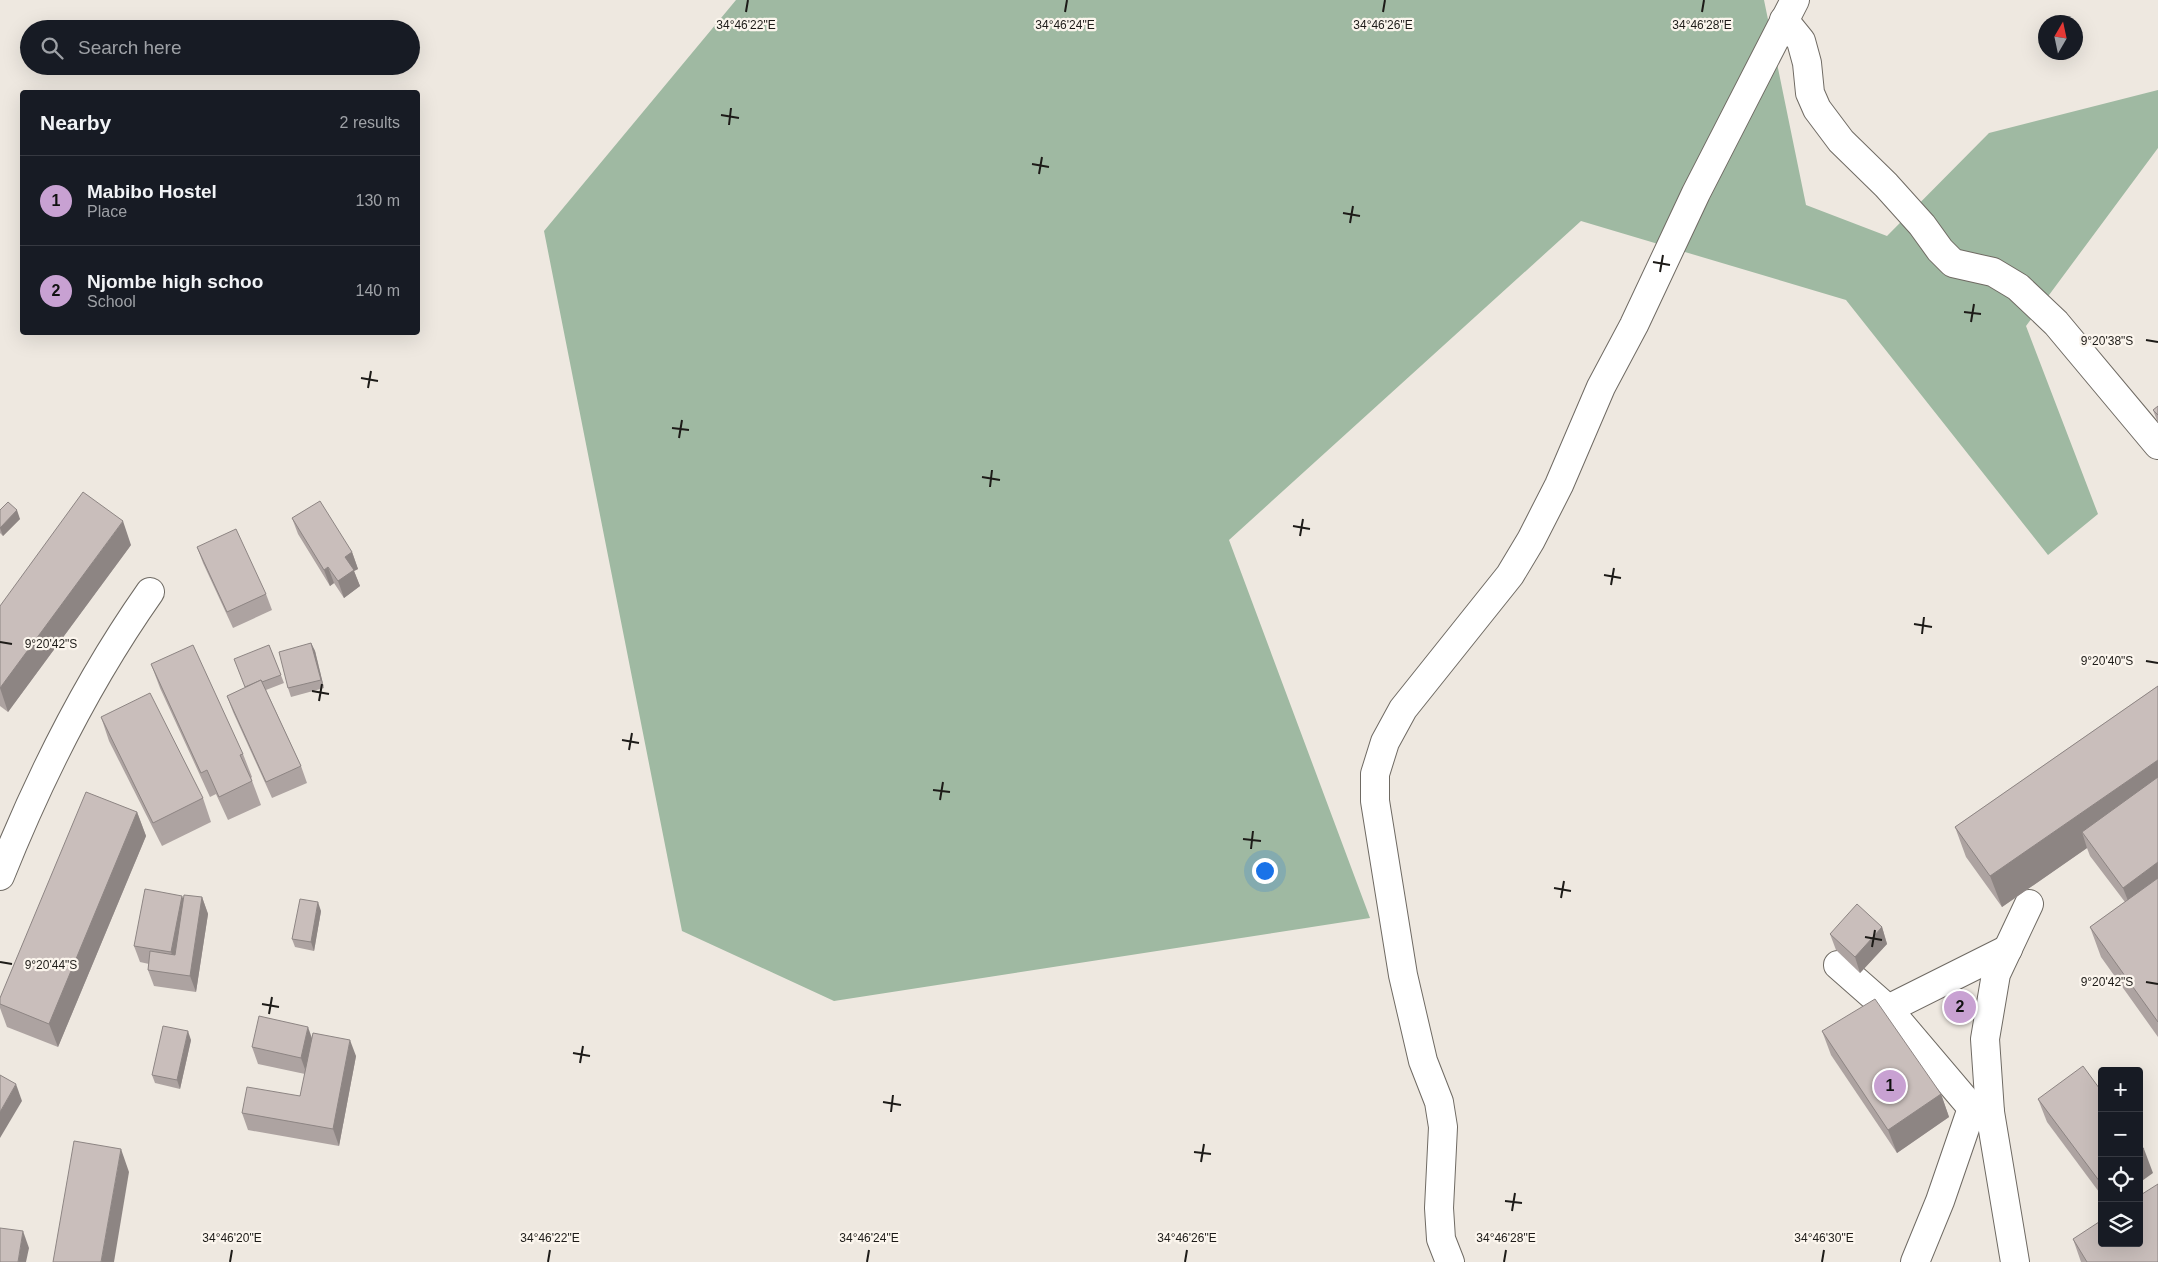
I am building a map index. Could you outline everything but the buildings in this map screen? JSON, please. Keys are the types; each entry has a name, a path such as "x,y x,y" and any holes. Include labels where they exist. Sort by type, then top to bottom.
{"lane":[{"path":"1786,8 1801,40 1807,63 1810,93 1817,109 1842,141 1886,185 1922,225 1940,250 1954,263 1993,272 2018,287 2056,323 2113,388 2158,445"},
{"path":"1450,1262 1441,1239 1439,1208 1443,1127 1439,1102 1423,1061 1403,975 1375,801 1375,774 1385,742 1403,709 1510,575 1531,540 1559,485 1601,387 1634,325 1786,8"},
{"path":"0,876 22,820 52,757 116,640 150,592"},
{"path":"2015,1262 1981,1110 1985,1039 1996,974 2029,904"},
{"path":"1888,1009 2008,949"},
{"path":"1838,965 1888,1009 1981,1110"},
{"path":"1915,1262 1981,1110"}],"green space":[{"path":"736,0 1764,0 1806,205 1887,236 1989,133 2158,90 2158,148 2026,326 2098,514 2048,555 1846,300 1581,221 1229,540 1370,918 834,1001 682,931 544,231"}],"place":[{"name":"Njombe high schoo","path":"1960,1007"},
{"name":"Mabibo Hostel","path":"1890,1086"}]}
